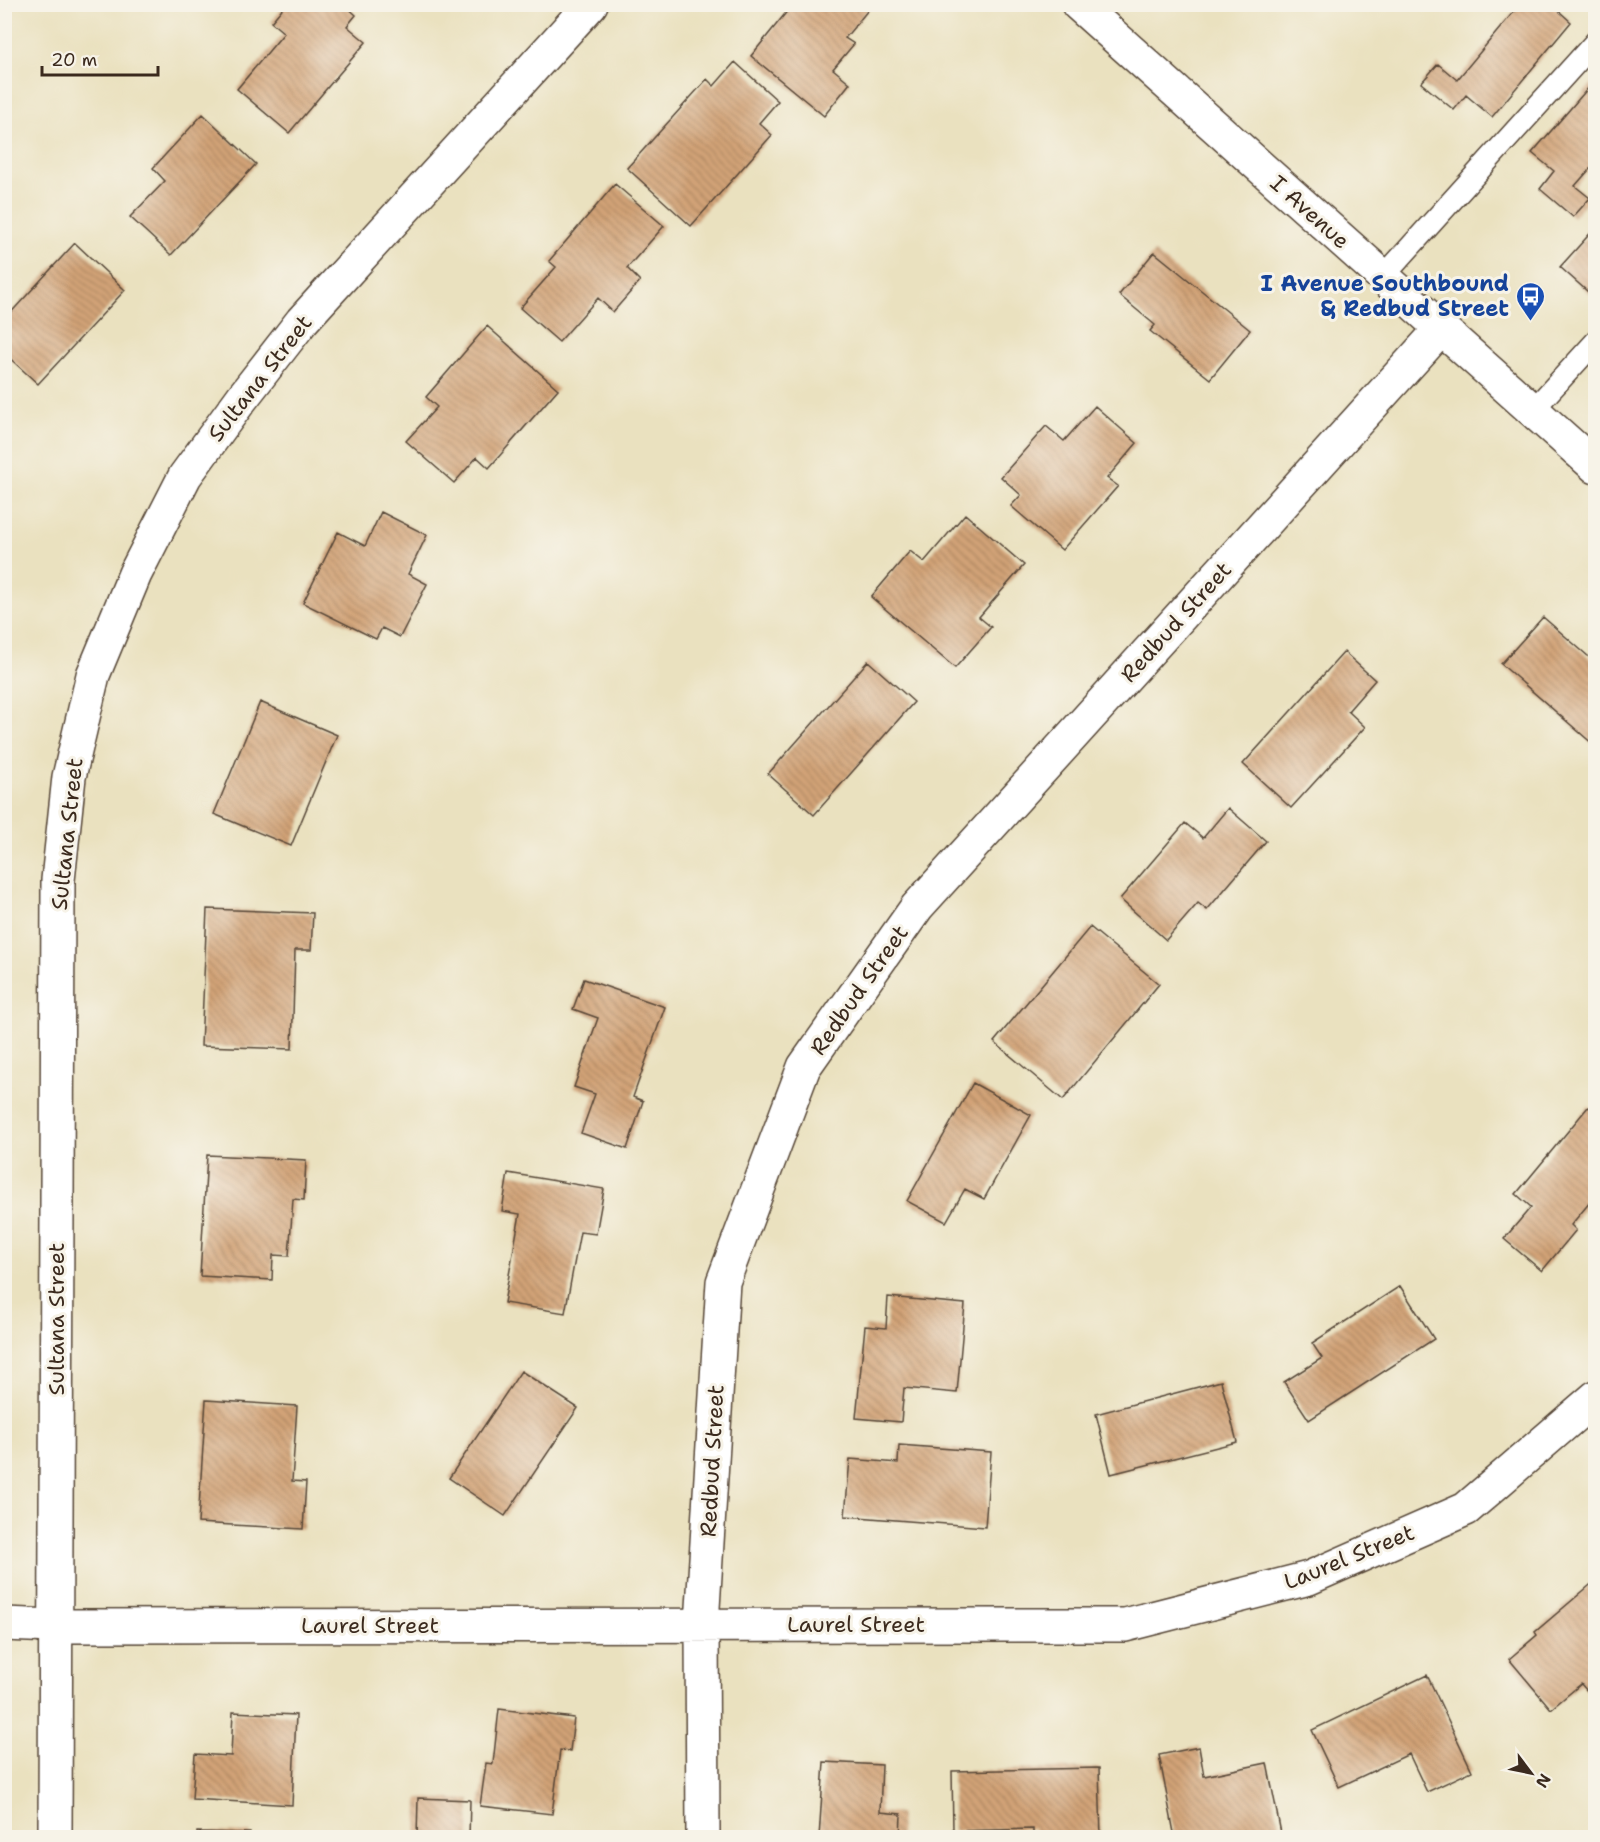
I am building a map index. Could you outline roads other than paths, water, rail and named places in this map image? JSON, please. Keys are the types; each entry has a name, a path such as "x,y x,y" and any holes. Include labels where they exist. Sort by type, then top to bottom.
{"street":[{"name":"Sultana Street","path":"55,1838 58,880 69,777 93,675 135,574 185,476 242,398 302,321 591,4"},
{"name":"I Avenue","path":"1078,4 1596,467"},
{"name":"Redbud Street","path":"703,1838 702,1624 723,1282 804,1067 918,907 1441,329"},
{"name":"Laurel Street","path":"4,1624 54,1626 1125,1625 1309,1578 1466,1509 1596,1397"}],"lane":[{"path":"1383,277 1596,41"},
{"path":"1532,411 1596,341"}],"place":[{"name":"I Avenue Southbound & Redbud Street","path":"1530,322"}]}
